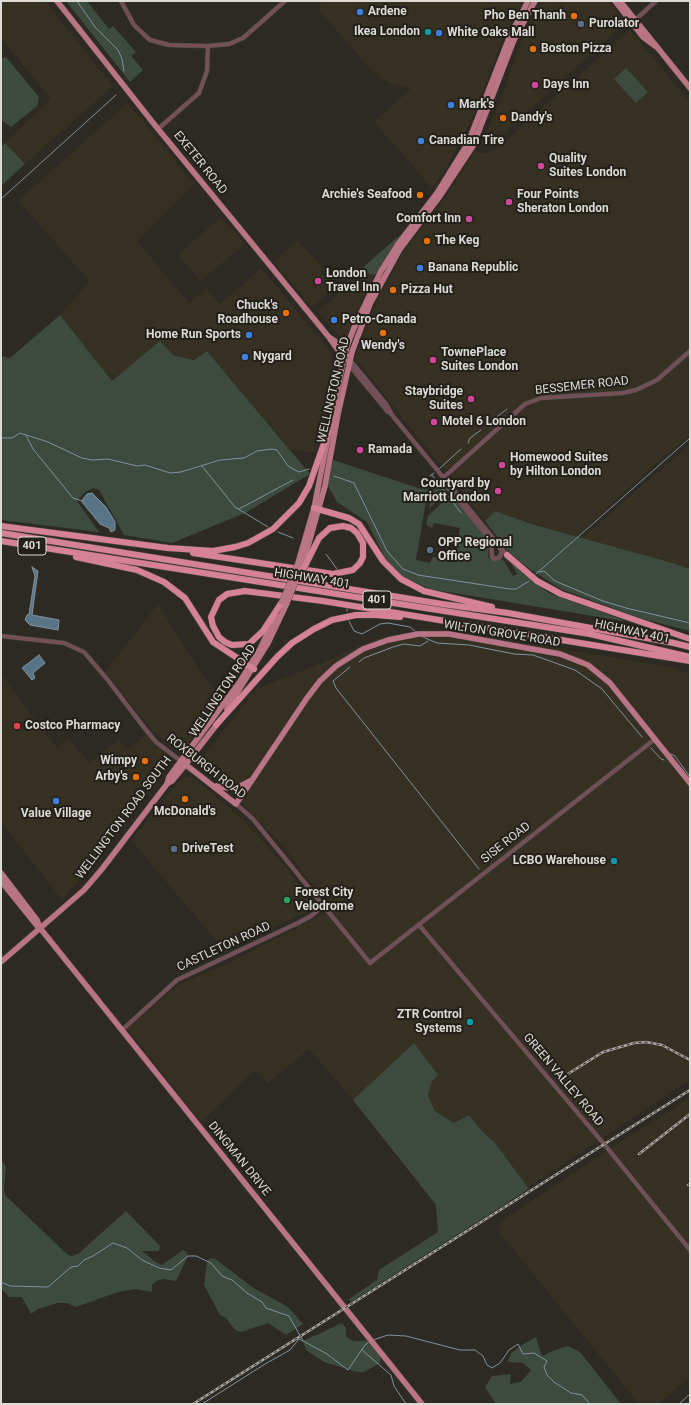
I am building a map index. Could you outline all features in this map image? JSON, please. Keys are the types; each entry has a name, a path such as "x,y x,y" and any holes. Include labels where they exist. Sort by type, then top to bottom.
{"highway":[{"path":"168,548 213,550 235,547 248,543 273,529 299,503 309,486 328,432"},
{"path":"316,508 349,518 359,524 383,561 401,579 424,591 501,609 508,613"},
{"path":"1,526 168,548 238,561 332,574 353,570 360,563 363,557 363,543 357,533 351,528 343,526 330,528 319,538 302,563 298,578"},
{"name":"HIGHWAY 401","path":"1,533 442,604 508,613 690,647"},
{"name":"HIGHWAY 401","path":"1,541 590,634 690,657"},
{"path":"64,551 75,556 136,570 164,582 185,598 213,642 252,667"},
{"path":"507,555 531,576 561,594 690,639"},
{"path":"285,603 249,644 232,645 225,642 219,637 213,626 211,617 219,600 227,594 235,592 275,594 690,661"},
{"path":"216,726 277,656 292,643 326,623 356,615 440,620"}],"main road":[{"name":"EXETER ROAD","path":"57,1 158,129 347,359"},
{"name":"WELLINGTON ROAD","path":"316,508 328,432 358,319 381,271 398,244 436,193 468,143 528,1"},
{"name":"WELLINGTON ROAD","path":"302,563 316,508 347,359 369,306 385,273 400,249 440,196 473,146 513,36 535,1"},
{"path":"615,1 634,21"},
{"path":"620,1 648,41 657,47 690,88"},
{"name":"WELLINGTON ROAD SOUTH","path":"285,603 302,563"},
{"name":"WELLINGTON ROAD SOUTH","path":"1,962 84,890 167,784 169,777 184,763 252,667 298,578"},
{"name":"WILTON GROVE ROAD","path":"236,804 313,690 336,666 363,649 388,640 418,634 449,634 560,654 588,665 610,683 690,783"},
{"name":"WELLINGTON ROAD","path":"184,763 216,726 252,667"},
{"name":"ROXBURGH ROAD","path":"184,763 236,804"},
{"path":"212,784 228,789 235,789 253,778"},
{"name":"DINGMAN DRIVE","path":"1,873 37,920 40,928"},
{"name":"DINGMAN DRIVE","path":"1,881 422,1404"}],"street":[{"path":"122,1 134,25 150,40 169,45 208,46 229,44 243,38 285,1"},
{"path":"634,21 656,1"},
{"path":"158,129 199,93 207,71 208,46"},
{"name":"BESSEMER ROAD","path":"443,478 525,404 541,398 622,393 636,390 653,383 690,351"},
{"name":"EXETER ROAD","path":"347,359 382,407 392,415 507,555"},
{"name":"EXETER ROAD","path":"443,478 445,484 491,541 492,557 494,559 500,557 502,551 500,546"},
{"name":"ROXBURGH ROAD","path":"1,636 64,643 84,652 156,742 184,763"},
{"name":"SISE ROAD","path":"370,963 655,739"},
{"name":"ROXBURGH ROAD","path":"236,804 253,819 370,963"},
{"name":"CASTLETON ROAD","path":"122,1030 177,980 305,920 323,906"},
{"name":"GREEN VALLEY ROAD","path":"419,925 604,1144 690,1250"}],"shaded area":[{"path":"1,1 45,1 113,86 25,164 5,143 51,99 1,38"},
{"path":"319,1 523,1 502,42 472,119 445,170 432,188 374,122 411,89 387,82 375,74 317,8 322,4"},
{"path":"542,1 609,1 626,22 490,146 480,145 498,107 521,42"},
{"path":"630,30 690,102 690,434 615,500 577,537 495,511 485,521 355,358 376,302 406,247 441,204 475,151 483,154 495,150"},
{"path":"128,103 194,184 137,241 189,303 206,288 220,304 261,268 331,352 335,373 315,453 291,450 207,351 194,360 173,355 160,341 112,381 60,315 90,281 18,201"},
{"path":"221,217 245,244 200,281 178,255"},
{"path":"297,240 324,269 320,272 334,288 312,307 274,262"},
{"path":"362,272 375,275 346,339 342,340 318,312"},
{"path":"690,444 690,569 582,538"},
{"path":"158,604 202,674 220,697 183,751 178,753 153,731 105,672"},
{"path":"434,628 672,667 690,674 690,1080 528,1187 496,1144 482,1131 469,1115 454,1123 435,1111 428,1096 432,1081 415,1044 353,1100 309,1049 268,1083 255,1070 201,1122 127,1029 178,985 231,962 321,915 329,907 284,847 233,794 197,764 256,689 322,663 382,636"},
{"path":"1,674 57,748 69,738 89,763 118,739 127,750 148,733 175,756 114,840 62,900 1,822"},
{"path":"183,777 195,778 243,820 292,874 315,908 224,950 131,840"},
{"path":"690,1098 690,1377 659,1404 639,1404 499,1232 501,1221 614,1146"}],"green space":[{"path":"66,1 87,1 109,29 113,26 136,52 131,56 143,70 130,82"},
{"path":"6,57 39,97 37,106 11,127 1,120 1,59"},
{"path":"626,68 648,92 636,103 614,79"},
{"path":"5,143 25,164 1,186 1,147"},
{"path":"401,234 375,275 362,272 361,269"},
{"path":"60,315 112,381 160,341 173,355 194,360 207,351 310,474 245,513 172,543 124,535 99,490 93,488 84,493 77,501 99,532 1,520 1,356 10,358"},
{"path":"333,460 421,489 426,487 428,489 416,560 430,563 433,557 448,559 450,553 454,551 457,546 460,528 434,523 432,528 426,525 428,516 446,499 444,496 429,508 433,491 441,483 489,541 488,557 492,561 501,559 504,561 513,576 517,574 509,560 523,574 549,593 629,622 430,589 402,576 386,560 367,522 337,502 327,484"},
{"path":"495,511 535,525 690,569 690,631 640,618 561,589 527,567 508,551 485,521"},
{"path":"414,1043 438,1075 432,1081 428,1096 435,1111 454,1123 469,1115 482,1131 496,1144 529,1189 351,1302 349,1299 377,1280 379,1270 438,1232 436,1205 353,1100"},
{"path":"1,1159 6,1167 4,1187 5,1195 68,1255 72,1256 78,1254 126,1211 160,1246 159,1251 142,1251 154,1261 162,1265 183,1250 186,1252 188,1256 176,1281 163,1279 156,1281 152,1285 152,1292 135,1289 118,1292 76,1307 67,1303 57,1303 38,1309 31,1314 22,1297 9,1297 1,1288"},
{"path":"214,1258 252,1287 288,1307 303,1324 286,1335 268,1323 241,1332 235,1330 226,1318 220,1315 204,1285 207,1262 209,1259"},
{"path":"342,1323 346,1328 346,1337 354,1341 367,1341 376,1349 381,1359 380,1363 364,1372 357,1372 324,1362 306,1350 303,1341"},
{"path":"536,1337 542,1356 568,1346 580,1352 621,1404 496,1404 485,1387 492,1376 511,1374 510,1384 521,1382 531,1370 523,1363 508,1362 511,1353"}],"water":[{"path":"92,493 106,507 115,522 115,530 111,532 109,528 100,524 82,502 87,494"},
{"path":"32,567 38,571 32,615 59,620 58,630 30,625 25,620 29,614 35,576"},
{"path":"39,655 45,663 33,673 35,678 32,680 22,668"}],"waterway":[{"path":"77,1 95,27 118,50 122,59 124,71"},
{"path":"1,199 116,95"},
{"path":"489,423 507,409"},
{"path":"468,443 470,438 481,430"},
{"path":"1,438 12,438 20,433 48,442 82,458 92,460 108,459 137,466 145,465 170,473 181,472 220,460 244,458 257,451 272,449 277,450 288,466 293,469 299,472 309,469"},
{"path":"26,435 33,449 73,498 82,501"},
{"path":"536,574 690,438"},
{"path":"439,469 461,449"},
{"path":"202,466 235,507 268,527"},
{"path":"430,476 434,473"},
{"path":"432,475 461,513"},
{"path":"334,476 354,483 387,551 403,569 418,575 510,589 516,589 529,581"},
{"path":"239,509 293,480"},
{"path":"278,532 293,538"},
{"path":"326,554 337,569"},
{"path":"539,572 544,571 555,581 603,601 690,623"},
{"path":"349,621 354,631 362,634 380,624 388,623 410,627 416,632"},
{"path":"423,637 437,643 469,645 514,654 533,655 575,670 602,689 642,737"},
{"path":"359,662 364,658 393,647 404,644 420,646 428,641"},
{"path":"350,667 333,681 336,688 479,869"},
{"path":"651,748 661,759 664,760"},
{"path":"671,754 675,756 690,777"},
{"path":"1,1282 10,1286 48,1287 71,1267 78,1266 84,1260 113,1243 127,1248 142,1260 159,1268 171,1270 188,1256 196,1256 211,1263 222,1276 232,1280 247,1293 262,1302 266,1308 289,1316 303,1341 327,1354 348,1370 365,1345 368,1343"},
{"path":"373,1340 388,1335 406,1336 460,1350 475,1350 483,1356 487,1365 492,1368 500,1363 509,1350 518,1344 523,1354 534,1353 547,1361 544,1367 547,1375 554,1382 571,1393 582,1395 590,1404"},
{"path":"202,1404 290,1350 299,1339 303,1341"},
{"path":"362,1350 391,1375 394,1386 406,1404"},
{"path":"679,1404 690,1394"}],"railway":[{"path":"563,1077 603,1052 634,1043 646,1042 662,1045 690,1060"},
{"path":"193,1404 690,1090"},
{"path":"639,1154 690,1114"}],"place":[{"name":"Ardene","path":"360,12"},
{"name":"Pho Ben Thanh","path":"574,16"},
{"name":"Purolator","path":"581,24"},
{"name":"Ikea London","path":"428,32"},
{"name":"White Oaks Mall","path":"439,33"},
{"name":"Boston Pizza","path":"533,49"},
{"name":"Days Inn","path":"535,85"},
{"name":"Mark's","path":"451,105"},
{"name":"Dandy's","path":"503,118"},
{"name":"Canadian Tire","path":"421,141"},
{"name":"Quality Suites London","path":"541,166"},
{"name":"Archie's Seafood","path":"420,195"},
{"name":"Four Points Sheraton London","path":"509,202"},
{"name":"Comfort Inn","path":"469,219"},
{"name":"The Keg","path":"427,241"},
{"name":"Banana Republic","path":"420,268"},
{"name":"London Travel Inn","path":"318,281"},
{"name":"Pizza Hut","path":"393,290"},
{"name":"Chuck's Roadhouse","path":"286,313"},
{"name":"Petro-Canada","path":"334,320"},
{"name":"Wendy's","path":"383,333"},
{"name":"Home Run Sports","path":"249,335"},
{"name":"Nygard","path":"245,357"},
{"name":"TownePlace Suites London","path":"433,360"},
{"name":"Staybridge Suites","path":"471,399"},
{"name":"Motel 6 London","path":"434,422"},
{"name":"Ramada","path":"360,450"},
{"name":"Homewood Suites by Hilton London","path":"502,465"},
{"name":"Courtyard by Marriott London","path":"498,491"},
{"name":"OPP Regional Office","path":"430,550"},
{"name":"Costco Pharmacy","path":"17,726"},
{"name":"Wimpy","path":"145,761"},
{"name":"Arby's","path":"136,777"},
{"name":"McDonald's","path":"185,799"},
{"name":"Value Village","path":"56,801"},
{"name":"DriveTest","path":"174,849"},
{"name":"LCBO Warehouse","path":"614,861"},
{"name":"Forest City Velodrome","path":"287,900"},
{"name":"ZTR Control Systems","path":"470,1022"}]}
